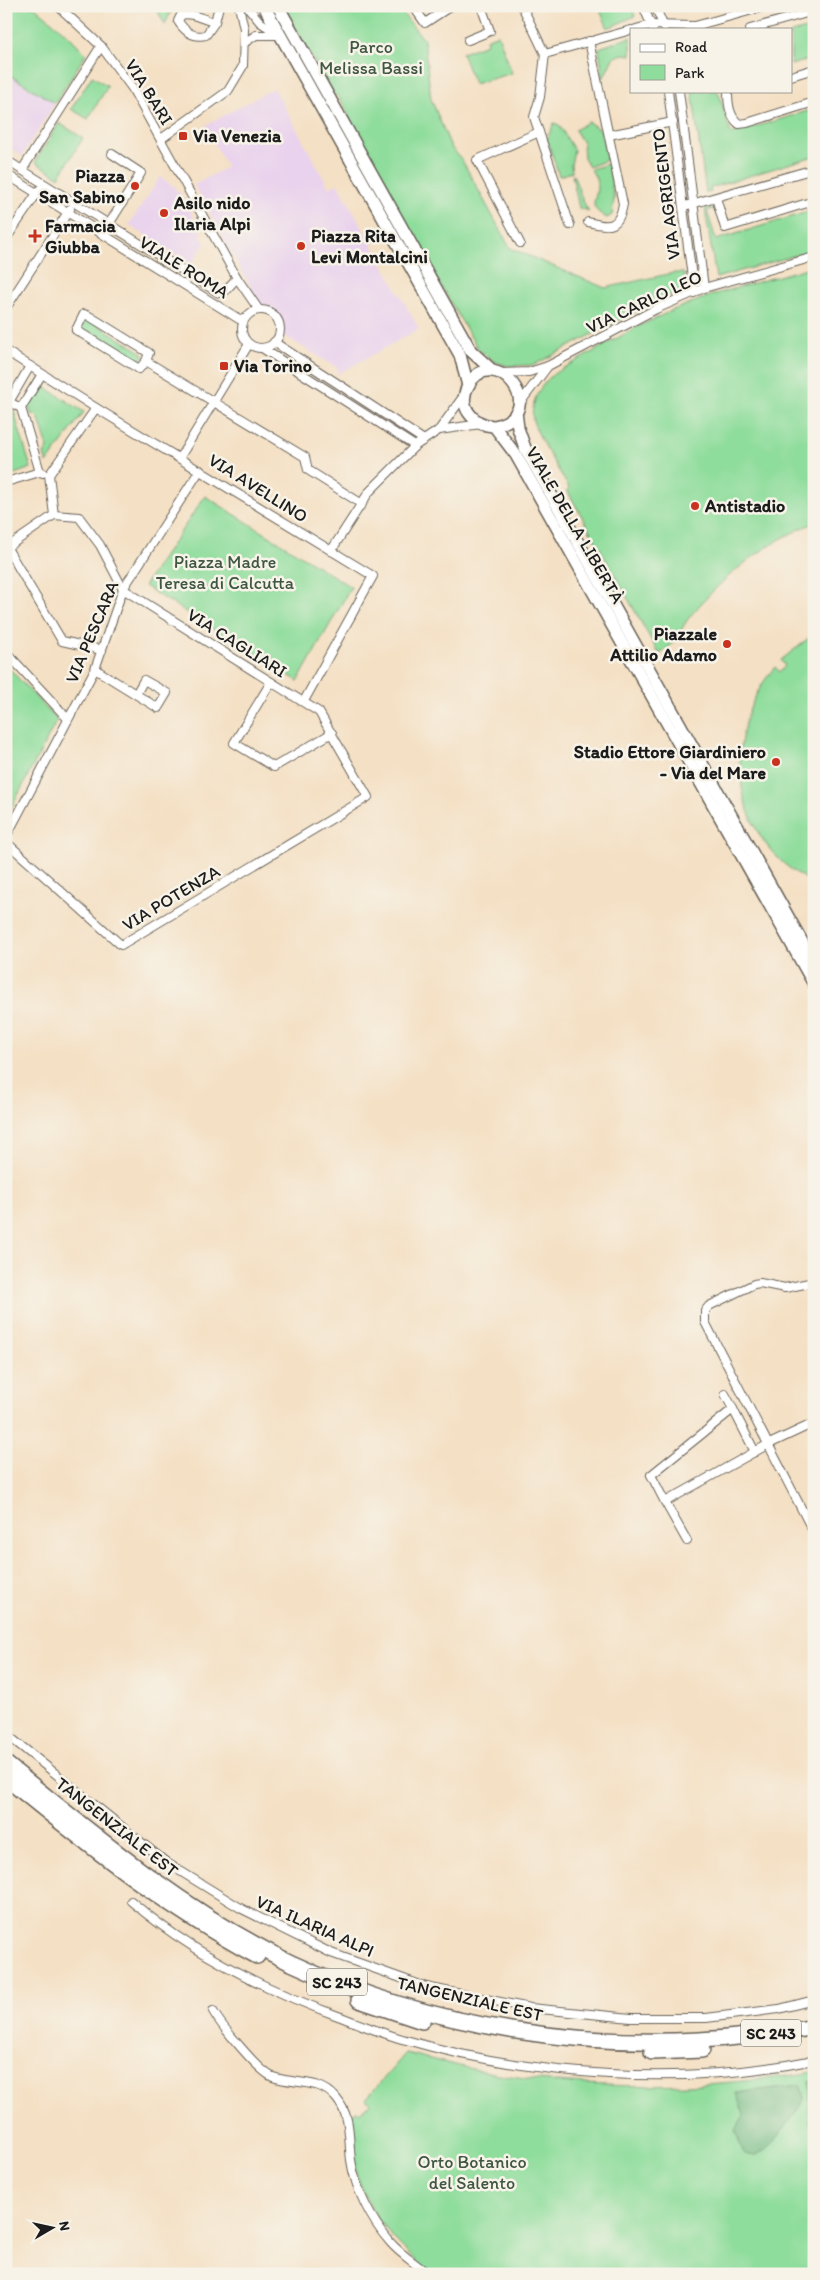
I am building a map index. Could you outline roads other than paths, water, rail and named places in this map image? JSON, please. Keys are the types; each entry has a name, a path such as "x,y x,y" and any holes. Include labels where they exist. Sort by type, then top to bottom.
{"highway":[{"name":"TANGENZIALE EST","path":"6,1764 158,1884 227,1927 288,1961 344,1985 435,2014 494,2027 556,2037 633,2042 682,2041 728,2038 814,2027"},
{"name":"TANGENZIALE EST","path":"6,1778 148,1890 209,1930 277,1966 330,1990 383,2009 482,2035 558,2048 625,2052 681,2052 814,2038"}],"main road":[{"path":"264,6 460,355 468,412 481,424 494,426 502,424 517,408"},
{"name":"VIALE DELLA LIBERTÀ","path":"278,6 471,351 498,372 510,378 516,386 519,395 517,408 518,428 525,448 814,963"},
{"path":"466,390 478,375 498,372"},
{"name":"VIALE DELLA LIBERTÀ","path":"494,426 516,454 814,984"}],"street":[{"name":"VIA BARI","path":"58,6 101,46 132,88 237,278 259,310"},
{"path":"215,22 219,6"},
{"path":"161,139 228,91 243,66 244,29 239,6"},
{"path":"246,6 260,22 280,35"},
{"path":"413,6 425,23 451,6"},
{"path":"468,40 490,31 481,6"},
{"path":"522,6 545,54 540,97 534,117 570,224"},
{"path":"643,6 652,27 711,25 767,6"},
{"path":"655,6 663,26"},
{"path":"797,6 800,15"},
{"path":"752,10 753,28 814,11"},
{"path":"545,54 630,30"},
{"path":"244,43 256,35 280,35"},
{"path":"588,222 608,227 615,224 621,215 623,204 589,41"},
{"path":"22,170 101,46"},
{"path":"792,76 814,69"},
{"name":"VIA AGRIGENTO","path":"668,92 694,293"},
{"name":"VIA AGRIGENTO","path":"679,92 704,288"},
{"path":"728,92 728,102 734,120 739,124 814,102"},
{"path":"609,135 672,122"},
{"path":"520,243 477,160 539,132"},
{"path":"109,224 141,173 112,154"},
{"name":"VIALE ROMA","path":"6,160 219,293 226,291 237,278"},
{"path":"682,206 692,205 814,169"},
{"name":"VIALE ROMA","path":"6,174 239,319 245,318"},
{"path":"6,239 29,203 44,184"},
{"path":"716,198 725,228 814,201"},
{"path":"6,308 74,203"},
{"name":"VIA CARLO LEO","path":"498,372 529,372 548,366 656,309 704,288 814,257"},
{"path":"262,348 274,342 279,332 278,320 270,312 259,310 252,312 245,318 242,332 249,344 262,348 415,446"},
{"path":"84,314 149,353 146,361 139,369 76,330 84,314"},
{"path":"274,342 424,440"},
{"path":"180,458 249,344"},
{"name":"VIA AVELLINO","path":"6,351 96,408 373,576 304,701"},
{"path":"146,361 305,457 308,470 362,504"},
{"path":"20,408 8,403 30,366"},
{"name":"VIA CARLO LEO","path":"517,408 548,366"},
{"path":"20,408 42,374"},
{"path":"331,550 369,492 415,446 439,430 466,390"},
{"path":"20,408 40,472"},
{"path":"54,515 49,475 96,408"},
{"path":"439,430 481,424"},
{"name":"VIA PESCARA","path":"6,837 95,669 123,589 200,470"},
{"path":"6,482 40,472 49,475"},
{"path":"102,650 62,641 6,548 54,515 79,517 100,545 123,589"},
{"name":"VIA CAGLIARI","path":"123,589 319,712 368,797"},
{"path":"6,652 68,720"},
{"path":"95,669 136,694"},
{"path":"271,682 234,743 274,767 332,733"},
{"name":"VIA POTENZA","path":"6,842 121,946 368,797"},
{"path":"814,1282 785,1288 760,1283 754,1284 710,1306 705,1311 705,1322 814,1533"},
{"path":"725,1394 755,1452"},
{"path":"687,1541 651,1475 733,1409"},
{"path":"665,1502 814,1422"},
{"name":"VIA ILARIA ALPI","path":"6,1734 167,1862 242,1909 331,1953 426,1987 530,2008 631,2018 706,2018 779,2009 814,2000"},
{"path":"131,1900 188,1944 229,1968 296,2000 404,2040 474,2057 608,2074 699,2074 746,2071 814,2060"},
{"path":"213,2010 218,2022 266,2074 284,2080 317,2084 328,2090 337,2100 346,2114 349,2124 351,2161 363,2199 391,2243 428,2274"}],"place":[{"name":"Via Venezia","path":"183,136"},
{"name":"Piazza San Sabino","path":"135,186"},
{"name":"Asilo nido Ilaria Alpi","path":"164,213"},
{"name":"Farmacia Giubba","path":"35,236"},
{"name":"Piazza Rita Levi Montalcini","path":"301,246"},
{"name":"Via Torino","path":"224,366"},
{"name":"Antistadio","path":"695,506"},
{"name":"Piazzale Attilio Adamo","path":"727,644"},
{"name":"Stadio Ettore Giardiniero - Via del Mare","path":"776,762"}],"park label":[{"name":"Parco Melissa Bassi","path":"371,57"},
{"name":"Piazza Madre Teresa di Calcutta","path":"225,572"},
{"name":"Orto Botanico del Salento","path":"472,2172"}]}
